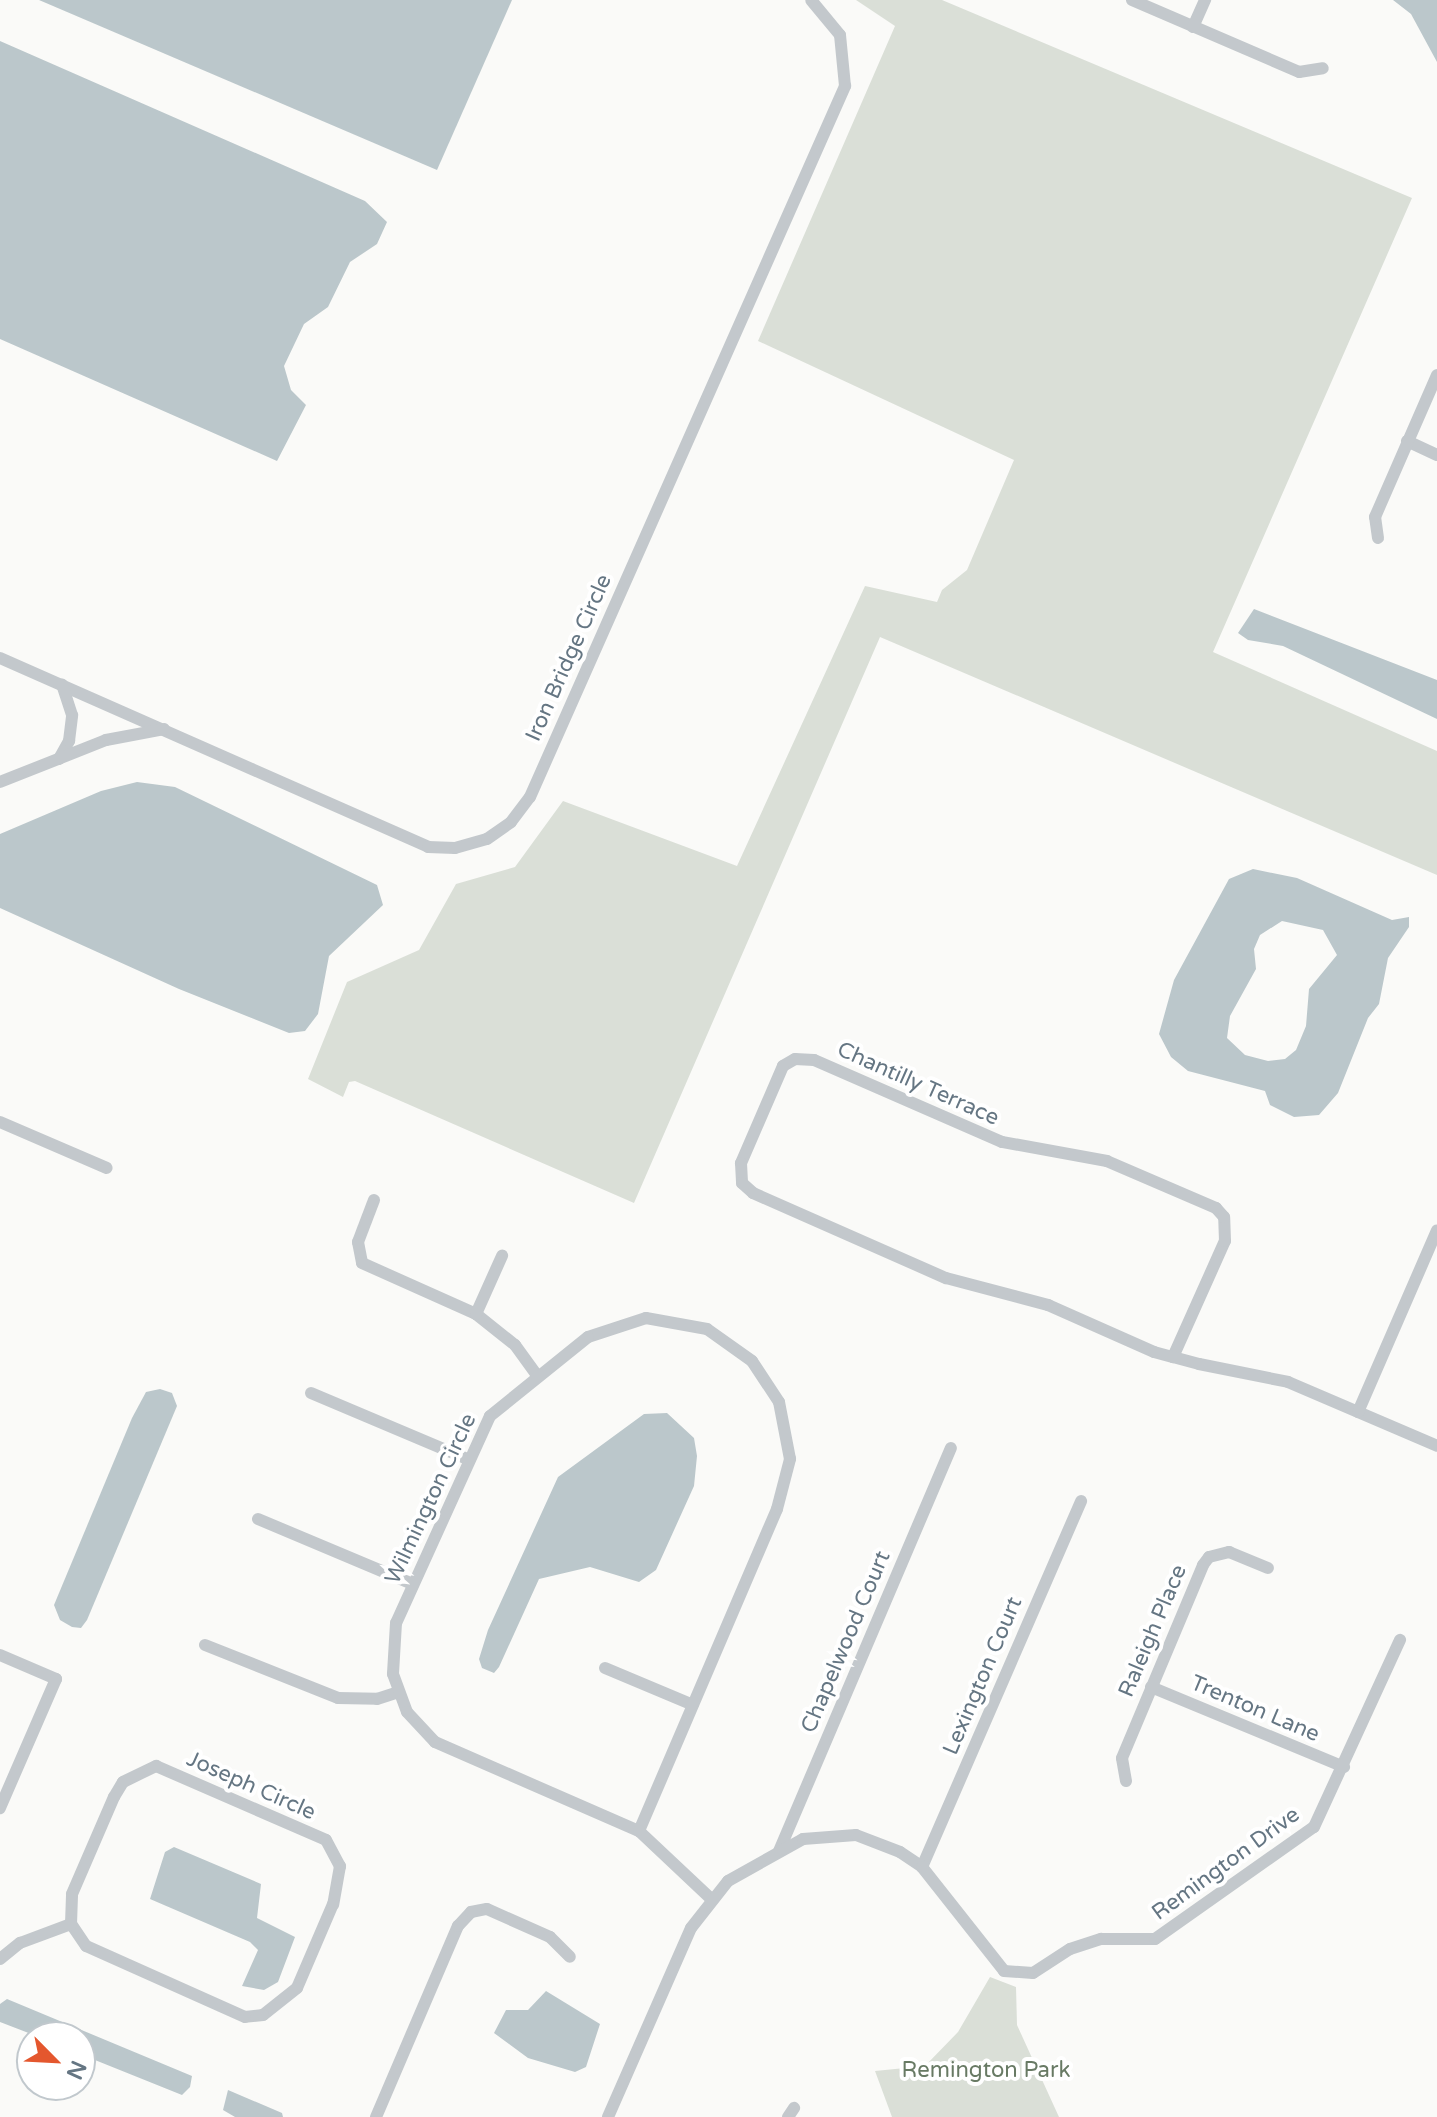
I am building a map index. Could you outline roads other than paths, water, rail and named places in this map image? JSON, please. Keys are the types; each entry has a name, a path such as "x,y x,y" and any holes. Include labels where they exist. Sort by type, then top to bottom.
{"street":[{"name":"Iron Bridge Circle","path":"0,658 428,847 455,848 487,839 511,822 530,797 845,86 840,35 811,0"},
{"path":"1132,0 1299,72 1323,68"},
{"path":"1193,27 1205,0"},
{"path":"1378,538 1375,517 1437,375"},
{"path":"1407,441 1437,455"},
{"path":"59,759 72,715 62,685"},
{"path":"0,782 106,740 165,729"},
{"name":"Chantilly Terrace","path":"1173,1357 1225,1241 1224,1217 1216,1208 1107,1161 1002,1142 814,1060 804,1057 783,1066 741,1163 742,1183 753,1193 946,1278 1048,1305 1173,1357 1288,1382 1437,1446"},
{"path":"0,1122 107,1168"},
{"path":"374,1200 358,1242 362,1263 476,1314 515,1345 537,1375"},
{"path":"1358,1412 1437,1230"},
{"path":"476,1314 502,1256"},
{"name":"Wilmington Circle","path":"639,1831 785,1484 789,1435 779,1402 766,1378 731,1343 673,1320 615,1324 537,1375 490,1416 467,1459 413,1584 392,1648 398,1692 407,1712 435,1742 639,1831 710,1898"},
{"path":"311,1393 467,1459"},
{"name":"Chapelwood Court","path":"779,1851 951,1448"},
{"name":"Lexington Court","path":"922,1867 1081,1501"},
{"path":"258,1519 413,1584"},
{"name":"Raleigh Place","path":"1126,1781 1122,1758 1209,1557 1229,1552 1268,1568"},
{"name":"Remington Drive","path":"608,2117 691,1928 710,1898 779,1851 803,1839 856,1835 900,1852 922,1867 992,1962 1004,1971 1033,1973 1085,1943 1137,1942 1172,1932 1314,1827 1400,1640"},
{"path":"205,1645 338,1698 377,1699 398,1692"},
{"path":"0,1655 56,1679 0,1808"},
{"path":"605,1668 693,1705"},
{"name":"Trenton Lane","path":"1151,1687 1344,1767"},
{"name":"Joseph Circle","path":"156,1766 326,1840 340,1866 333,1904 297,1988 283,2004 263,2015 245,2017 86,1946 71,1924 72,1894 114,1797 123,1782 156,1766"},
{"path":"376,2117 458,1926 471,1912 487,1909 550,1937 570,1957"},
{"path":"0,1959 20,1943 71,1924"}],"park label":[{"name":"Remington Park","path":"986,2071"}]}
